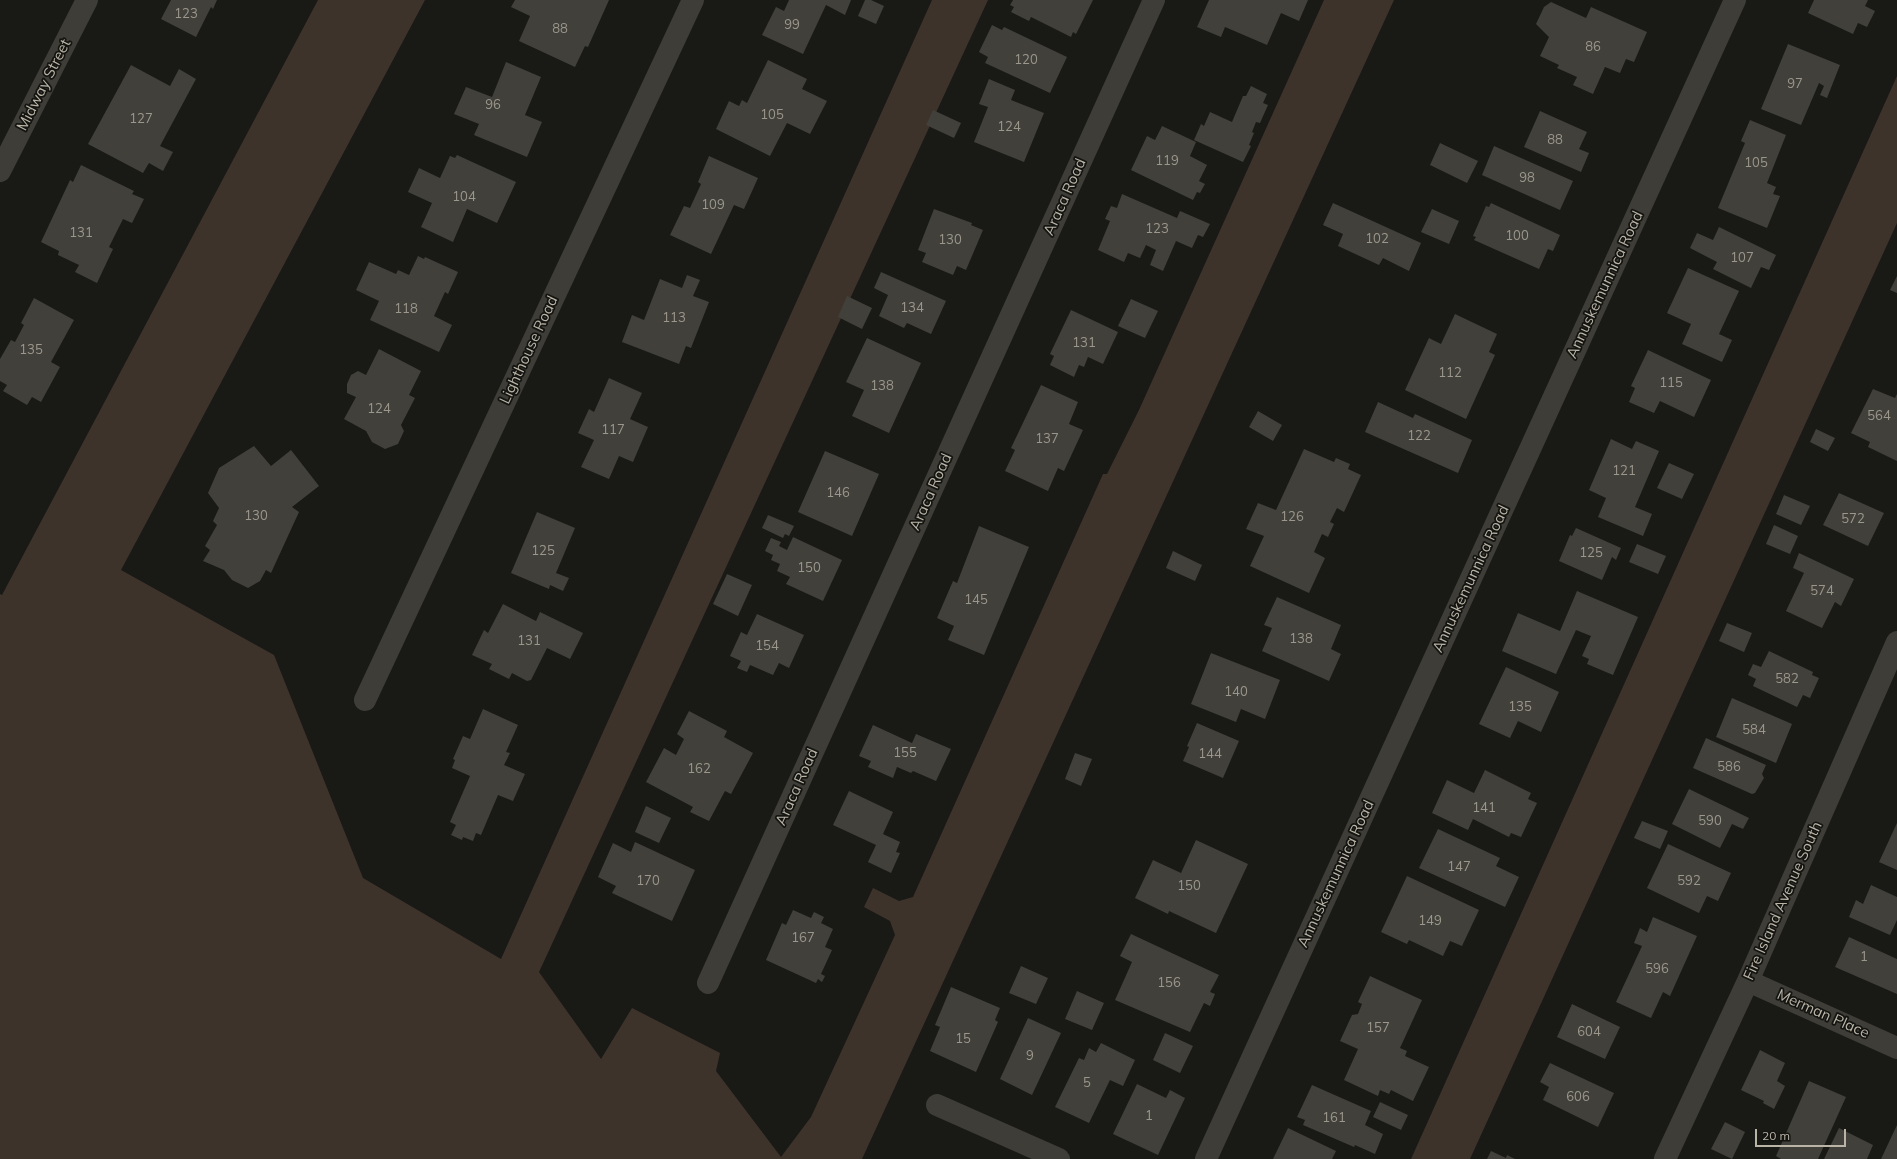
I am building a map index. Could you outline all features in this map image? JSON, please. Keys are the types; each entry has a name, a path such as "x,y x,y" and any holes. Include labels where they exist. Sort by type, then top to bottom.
{"street":[{"name":"Midway Street","path":"0,171 87,0"},
{"name":"Lighthouse Road","path":"365,700 693,0"},
{"name":"Araca Road","path":"708,983 1154,0"},
{"name":"Annuskemunnica Road","path":"1206,1159 1735,0"},
{"name":"Fire Island Avenue South","path":"1666,1159 1748,980 1897,642"},
{"name":"Merman Place","path":"1748,980 1897,1048"},
{"path":"937,1105 1059,1159"}],"shaded area":[{"path":"318,0 425,0 121,570 274,655 363,878 501,959 932,0 988,0 539,972 601,1059 632,1008 720,1053 716,1071 781,1157 811,1117 895,935 890,921 864,907 873,888 899,901 913,897 1103,474 1107,474 1139,410 1324,0 1394,0 862,1159 0,1159 0,594 2,595"},
{"path":"1897,76 1897,223 1470,1159 1411,1159"}],"building":[{"path":"171,0 217,0 213,9 211,7 196,37 161,19"},
{"path":"515,0 609,0 588,47 585,46 575,67 519,41 530,16 511,7"},
{"path":"789,0 851,0 845,15 826,5 803,54 762,35 776,7 784,11"},
{"path":"865,0 871,0 884,6 876,24 858,16"},
{"path":"1013,0 1093,0 1076,34 1073,32 1071,37 1031,17 1029,21 1011,12 1014,7 1010,5"},
{"path":"1209,0 1308,0 1299,21 1281,13 1267,45 1225,27 1221,37 1197,27"},
{"path":"1814,0 1868,0 1865,6 1875,11 1867,27 1858,23 1853,34 1808,13"},
{"path":"1551,2 1586,18 1591,7 1647,32 1634,62 1626,59 1620,73 1605,67 1593,94 1573,85 1577,77 1557,68 1559,65 1540,56 1549,37 1536,24 1544,7"},
{"path":"992,25 1002,30 1004,27 1067,57 1050,93 985,63 988,57 979,52"},
{"path":"1788,44 1840,65 1827,98 1820,95 1824,86 1819,83 1801,125 1761,109"},
{"path":"768,60 807,79 802,89 827,101 810,134 787,123 770,156 716,129 729,101 739,106 742,100 747,103"},
{"path":"506,62 541,77 525,115 542,122 527,157 474,135 479,124 454,114 466,87 492,97"},
{"path":"131,65 170,86 179,69 196,79 160,146 173,152 163,171 149,163 143,173 88,144"},
{"path":"989,79 1015,90 1011,100 1044,113 1024,162 974,142 988,107 979,104"},
{"path":"1251,86 1267,94 1263,103 1268,105 1260,123 1256,122 1252,132 1254,133 1249,145 1251,146 1243,162 1194,140 1201,124 1204,126 1210,112 1232,122 1243,96 1246,96"},
{"path":"933,110 961,123 954,138 926,125"},
{"path":"1540,111 1587,132 1579,149 1589,153 1581,172 1524,147"},
{"path":"1750,120 1786,135 1767,183 1776,187 1773,194 1780,196 1767,228 1718,208 1745,143 1741,141"},
{"path":"1162,126 1196,142 1190,156 1207,165 1199,181 1205,184 1200,193 1197,192 1193,200 1131,170 1147,136 1155,140"},
{"path":"1440,143 1478,161 1467,183 1430,165"},
{"path":"1494,146 1573,181 1560,210 1482,175"},
{"path":"457,155 516,182 497,223 467,209 453,242 421,227 432,203 408,192 419,168 440,178 450,156 455,158"},
{"path":"709,156 758,178 744,209 734,205 711,254 670,235 684,206 690,208 701,184 698,182"},
{"path":"81,165 134,191 132,194 144,199 132,223 123,219 109,247 113,249 97,283 75,272 79,265 58,255 59,251 41,242 70,180 73,182"},
{"path":"1122,194 1177,218 1180,211 1210,224 1203,237 1198,235 1192,248 1176,241 1163,271 1150,265 1156,250 1146,245 1140,258 1128,253 1124,262 1098,250 1110,221 1105,219 1111,206 1117,208"},
{"path":"1333,203 1421,243 1409,271 1383,258 1379,265 1338,246 1343,234 1323,225"},
{"path":"1491,203 1560,235 1553,251 1548,249 1539,269 1474,240 1476,237 1473,236 1486,206 1489,207"},
{"path":"934,209 972,223 971,225 983,230 966,270 957,266 953,275 922,262 926,253 918,250"},
{"path":"1432,209 1459,221 1449,244 1421,232"},
{"path":"1719,227 1776,255 1769,270 1761,267 1751,288 1713,269 1717,262 1690,248 1697,233 1713,240"},
{"path":"418,256 424,259 425,257 458,272 448,294 445,292 434,316 452,325 439,352 370,320 379,301 356,290 369,262 396,274 398,270 409,275"},
{"path":"1688,268 1739,291 1719,334 1732,340 1722,362 1682,344 1691,324 1667,313"},
{"path":"881,272 946,301 931,334 907,323 904,328 879,316 888,295 874,288"},
{"path":"687,275 700,280 693,296 709,302 691,348 686,346 679,364 622,342 632,315 644,320 660,279 682,288"},
{"path":"1897,276 1897,293 1890,290"},
{"path":"847,296 872,308 862,329 838,317"},
{"path":"34,298 74,320 51,362 60,367 41,402 32,397 27,405 3,391 7,385 0,381 0,359 11,340 15,342 24,325 21,323"},
{"path":"1131,299 1158,311 1145,338 1118,326"},
{"path":"1071,310 1118,332 1103,364 1088,357 1084,367 1079,365 1074,377 1050,365 1054,356 1050,354"},
{"path":"1455,314 1497,334 1489,352 1495,355 1466,419 1405,390 1429,338 1441,344"},
{"path":"867,338 921,363 889,433 852,416 864,390 846,382"},
{"path":"379,349 421,371 409,395 415,398 401,425 404,431 398,444 385,449 372,442 366,431 344,419 356,397 347,393 347,384 351,375 358,371 366,375"},
{"path":"1648,350 1711,380 1694,417 1660,401 1654,413 1629,402 1635,388 1631,386"},
{"path":"609,378 642,393 630,419 648,427 633,462 619,456 609,479 581,467 594,440 578,433 589,409 594,412"},
{"path":"1041,385 1078,402 1069,424 1083,430 1064,471 1058,468 1048,491 1005,471 1015,450 1011,448"},
{"path":"1873,389 1895,398 1897,394 1897,461 1868,447 1870,442 1851,433"},
{"path":"1378,402 1413,418 1415,414 1472,440 1458,473 1365,432"},
{"path":"1258,411 1282,425 1273,441 1249,427"},
{"path":"1816,429 1835,438 1828,451 1810,442"},
{"path":"1611,439 1632,449 1636,441 1659,451 1635,507 1652,514 1643,536 1598,517 1606,498 1589,490"},
{"path":"254,446 271,466 291,450 319,486 292,507 299,512 271,573 266,570 260,581 248,588 232,580 224,570 203,561 210,550 205,546 217,525 213,521 219,508 208,493 219,468"},
{"path":"1304,449 1334,462 1336,458 1350,464 1348,469 1361,475 1344,512 1337,508 1330,522 1334,524 1328,537 1322,534 1314,552 1325,558 1309,593 1250,566 1264,536 1246,529 1258,503 1276,510"},
{"path":"825,451 879,474 852,536 798,512"},
{"path":"1669,463 1694,474 1682,499 1657,488"},
{"path":"1839,493 1884,513 1868,546 1823,525"},
{"path":"1784,495 1810,506 1801,525 1776,514"},
{"path":"537,512 575,528 556,573 569,578 563,591 550,585 549,589 511,573"},
{"path":"768,515 794,526 789,536 785,534 783,538 762,528"},
{"path":"1774,525 1798,536 1790,554 1766,544"},
{"path":"979,526 1029,547 984,655 948,640 954,626 937,618 953,581 957,583"},
{"path":"1576,528 1621,548 1616,560 1612,557 1602,580 1559,561 1570,535 1572,536"},
{"path":"793,537 842,560 823,601 786,584 790,577 777,571 780,564 771,560 773,555 765,551 771,538 781,542 779,546 787,550"},
{"path":"1637,544 1666,556 1658,574 1629,562"},
{"path":"1173,551 1202,565 1195,581 1166,568"},
{"path":"1799,553 1854,579 1841,606 1835,602 1822,628 1786,611 1804,573 1793,568"},
{"path":"727,574 752,585 738,616 713,604"},
{"path":"1577,591 1638,617 1613,675 1587,664 1589,659 1582,656 1591,636 1576,630 1556,674 1502,651 1518,613 1560,631"},
{"path":"1277,597 1341,625 1331,649 1341,654 1329,681 1262,651 1272,628 1264,625"},
{"path":"503,604 536,621 540,612 583,633 570,659 547,648 531,680 527,681 512,673 509,679 489,669 492,664 472,655 484,630 488,633"},
{"path":"757,614 804,635 789,668 779,663 773,675 750,665 747,672 737,668 741,661 730,656 741,632 747,635"},
{"path":"1727,623 1752,633 1744,652 1719,641"},
{"path":"1769,651 1813,672 1812,675 1819,678 1810,698 1803,695 1797,707 1753,686 1756,679 1748,675 1753,664 1761,667"},
{"path":"1211,653 1280,680 1265,719 1241,709 1236,722 1191,704"},
{"path":"1506,667 1559,692 1541,732 1518,721 1510,738 1479,724"},
{"path":"1732,698 1792,724 1776,763 1716,737"},
{"path":"483,709 518,725 506,752 510,753 504,765 525,774 513,801 498,795 481,835 476,833 473,841 463,837 462,840 451,835 456,825 450,822 470,776 452,768 455,760 453,759 463,736 470,739"},
{"path":"689,711 727,731 724,737 753,753 731,794 725,791 709,821 690,812 693,807 646,782 664,748 676,755 684,739 677,734"},
{"path":"1197,723 1239,741 1223,778 1183,761 1189,747 1187,746"},
{"path":"873,725 912,743 916,734 951,749 936,781 913,771 911,773 897,767 893,778 868,767 871,761 859,756"},
{"path":"1706,738 1766,765 1762,774 1764,778 1755,793 1752,794 1693,768"},
{"path":"1075,753 1092,759 1081,786 1065,779"},
{"path":"1485,770 1531,793 1528,799 1537,803 1521,837 1511,833 1509,837 1473,819 1468,830 1432,813 1447,780 1474,793"},
{"path":"1689,789 1749,818 1743,829 1732,824 1720,848 1672,824"},
{"path":"849,791 893,812 883,834 900,842 896,852 900,853 891,873 868,862 876,845 833,825"},
{"path":"646,806 671,818 659,843 635,832"},
{"path":"1642,821 1668,831 1660,849 1634,838"},
{"path":"1897,823 1897,870 1879,862"},
{"path":"1438,829 1500,858 1496,866 1519,877 1505,907 1419,868"},
{"path":"1196,840 1248,864 1216,933 1169,911 1168,914 1135,898 1153,860 1181,873"},
{"path":"635,842 695,870 672,921 612,893 616,886 598,877 613,843 631,852"},
{"path":"1668,844 1731,873 1718,901 1707,896 1699,913 1647,888"},
{"path":"1407,876 1479,910 1462,946 1450,941 1443,956 1409,940 1407,944 1381,932"},
{"path":"1871,885 1897,897 1897,920 1890,935 1849,917 1856,900 1863,904"},
{"path":"793,910 811,918 814,912 824,917 821,923 833,929 825,947 832,950 821,974 825,976 822,982 818,979 816,983 766,960 782,923 786,925"},
{"path":"1653,917 1697,936 1670,996 1663,992 1651,1018 1616,1002 1642,946 1634,943 1640,928 1647,932"},
{"path":"1131,934 1219,975 1210,992 1215,994 1210,1006 1204,1003 1190,1032 1115,1000 1132,962 1120,956"},
{"path":"1849,937 1897,959 1897,994 1835,967"},
{"path":"1021,966 1048,978 1036,1004 1009,993"},
{"path":"1370,976 1422,1000 1400,1048 1407,1051 1405,1056 1429,1067 1413,1101 1391,1090 1389,1094 1380,1090 1378,1096 1344,1080 1358,1049 1340,1041 1352,1015 1358,1014 1362,1004 1358,1002"},
{"path":"951,987 1000,1008 995,1020 998,1022 976,1072 930,1051 940,1027 935,1025"},
{"path":"1077,991 1104,1003 1092,1030 1065,1019"},
{"path":"1572,1004 1620,1027 1605,1059 1557,1037"},
{"path":"1028,1018 1061,1033 1032,1095 1000,1079"},
{"path":"1165,1033 1193,1046 1180,1073 1153,1060"},
{"path":"1101,1043 1135,1060 1123,1086 1110,1080 1089,1123 1055,1107 1079,1058 1084,1060 1089,1048 1096,1052"},
{"path":"1760,1050 1785,1063 1777,1081 1785,1086 1774,1109 1763,1103 1764,1101 1741,1090"},
{"path":"1550,1063 1614,1093 1598,1127 1543,1100 1549,1087 1540,1082"},
{"path":"1809,1081 1846,1097 1818,1159 1781,1159 1776,1156"},
{"path":"1137,1084 1166,1098 1170,1090 1185,1098 1158,1155 1113,1134"},
{"path":"1312,1085 1371,1111 1365,1125 1383,1134 1375,1154 1355,1145 1354,1147 1303,1125 1305,1120 1297,1117"},
{"path":"1380,1102 1408,1115 1401,1130 1373,1117"},
{"path":"1725,1122 1745,1132 1732,1159 1711,1149"},
{"path":"1897,1125 1897,1159 1881,1159"},
{"path":"1288,1128 1336,1151 1332,1159 1273,1159"},
{"path":"1839,1128 1873,1145 1867,1159 1824,1159"},
{"path":"1491,1151 1506,1158 1507,1155 1515,1159 1487,1159"}]}
